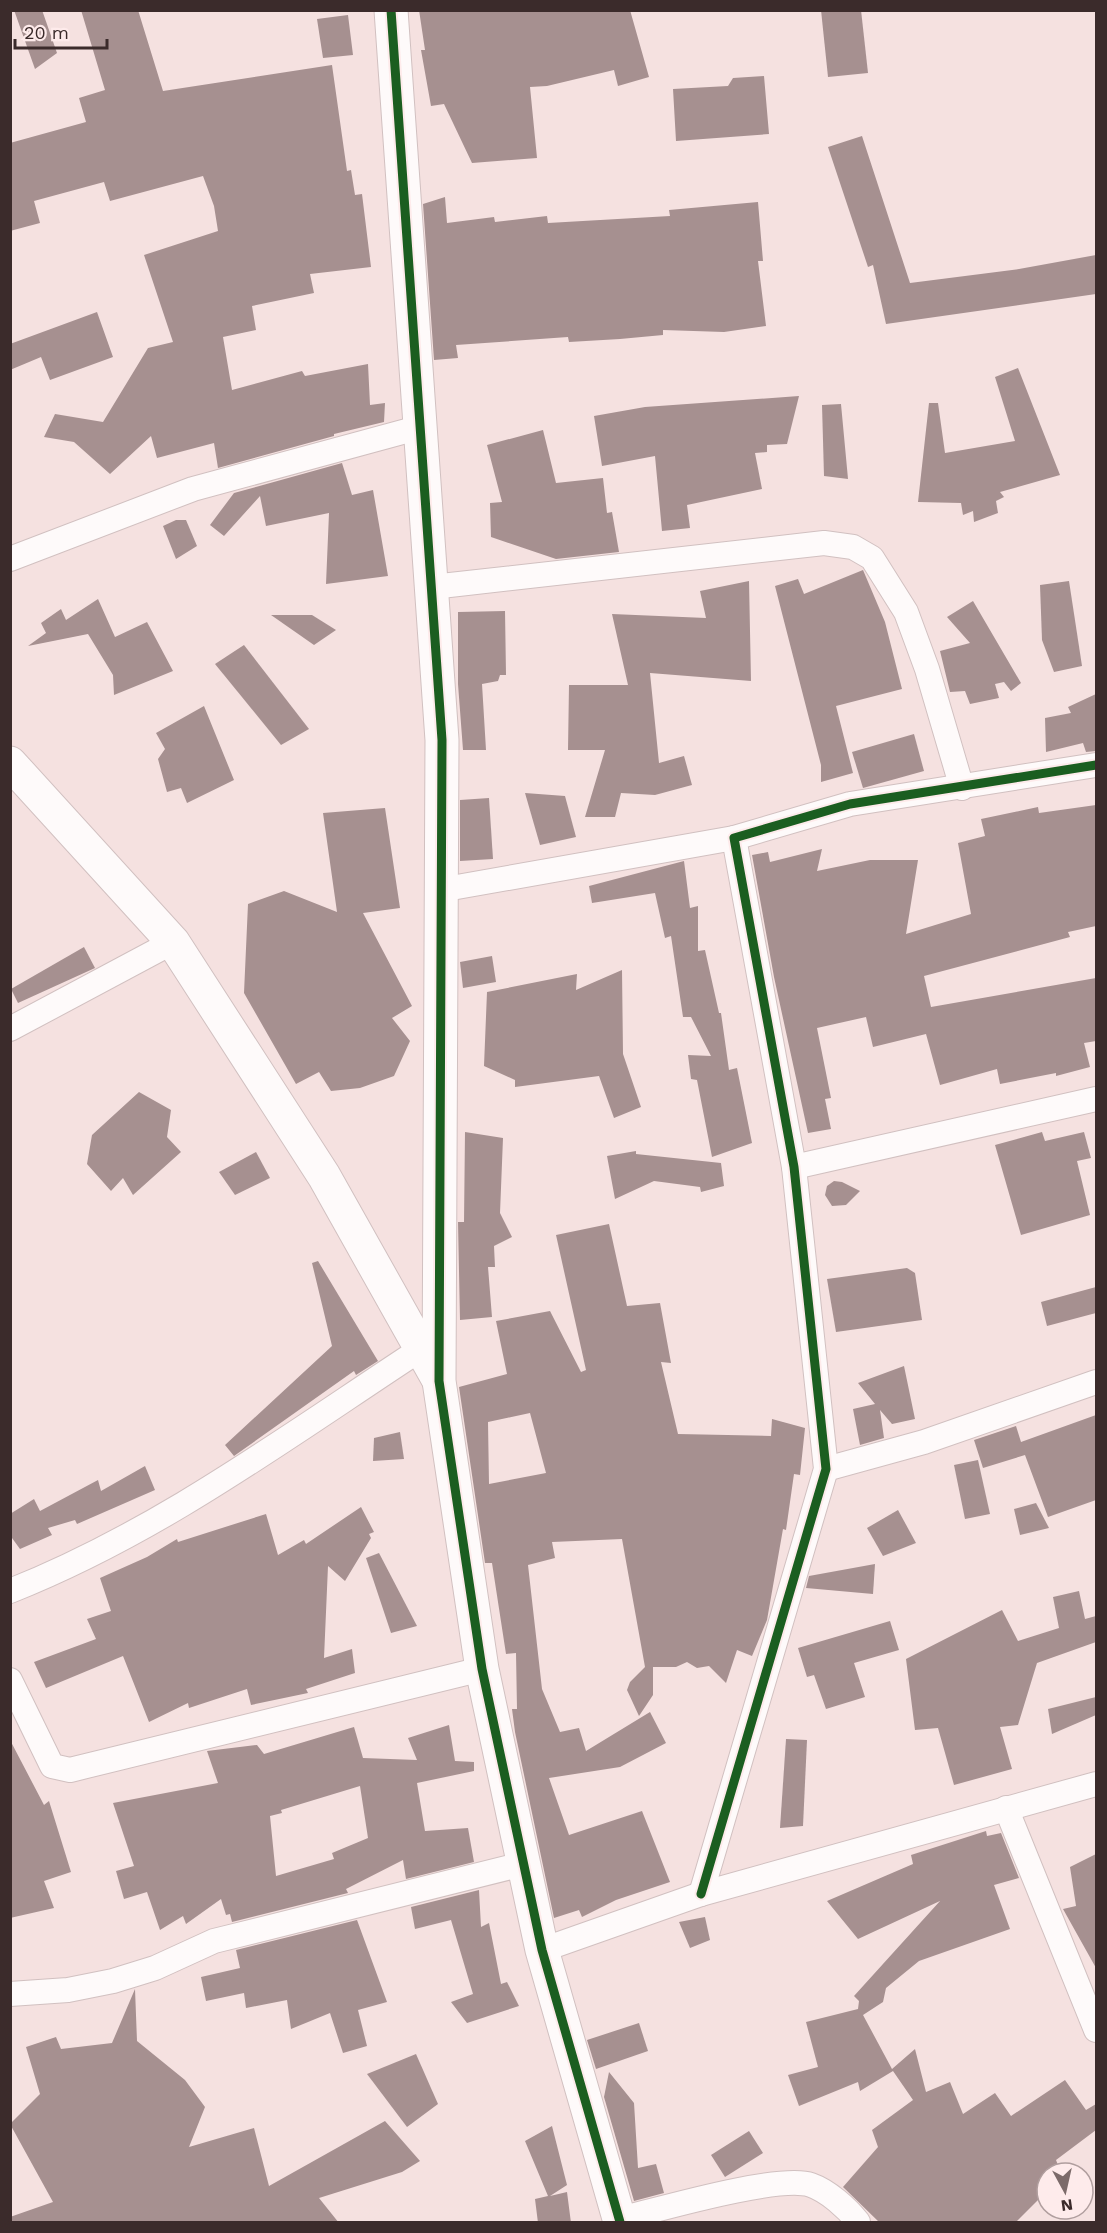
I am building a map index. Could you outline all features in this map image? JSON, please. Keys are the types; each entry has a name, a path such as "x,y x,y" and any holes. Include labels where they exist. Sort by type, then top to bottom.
{"street":[{"path":"391,10 442,740 439,1381 482,1669 542,1950 620,2221 738,2190 810,2184 831,2197 858,2223"},
{"path":"10,559 193,489 421,427"},
{"path":"432,587 824,543 853,547 872,558 906,612 927,669 962,788"},
{"path":"10,763 173,942 324,1176 439,1381"},
{"path":"440,890 734,838 850,804 1096,765"},
{"path":"701,1894 826,1469 794,1167 734,838"},
{"path":"10,1029 173,942"},
{"path":"794,1167 1096,1099"},
{"path":"10,1592 73,1565 165,1516 421,1349"},
{"path":"826,1469 924,1442 1096,1382"},
{"path":"10,1680 52,1766 70,1770 482,1669"},
{"path":"542,1950 701,1894 1096,1784"},
{"path":"1006,1808 1096,2030"},
{"path":"10,1994 68,1990 113,1981 155,1968 214,1941 524,1864"}],"building":[{"path":"14,10 42,10 57,53 35,69"},
{"path":"81,10 138,10 163,91 332,65 347,171 351,170 355,195 362,194 371,267 310,274 314,293 252,306 256,330 223,337 232,390 302,371 305,376 368,364 370,405 385,403 384,422 218,468 214,443 157,458 151,436 110,474 74,442 44,437 55,414 103,422 148,348 173,342 144,255 218,231 214,206 203,176 110,201 104,182 34,201 40,223 10,231 10,143 86,122 79,98 105,90"},
{"path":"419,10 630,10 649,77 618,86 614,70 547,86 530,87 537,158 472,163 444,104 431,106 421,50 425,50"},
{"path":"821,10 861,10 868,73 828,77"},
{"path":"348,15 353,55 323,58 317,19"},
{"path":"764,76 769,134 676,141 673,89 728,86 733,78"},
{"path":"862,136 910,283 1019,269 1096,255 1096,294 886,324 873,265 868,267 828,147"},
{"path":"445,197 447,223 494,217 495,222 547,216 548,223 670,216 669,210 758,202 763,261 758,261 766,326 724,332 663,330 663,335 620,339 569,342 568,337 456,345 458,358 434,360 423,204"},
{"path":"97,312 113,357 50,380 41,357 10,370 10,344"},
{"path":"1018,368 1060,475 1000,492 1004,497 996,501 998,513 974,522 973,511 963,515 961,503 918,502 929,403 938,403 945,453 1015,441 995,377"},
{"path":"799,396 787,444 767,445 767,452 755,453 762,489 687,505 690,528 662,531 655,456 602,466 594,416 645,407"},
{"path":"841,404 848,479 824,476 822,405"},
{"path":"543,430 556,483 603,478 607,513 612,512 619,552 556,559 491,537 490,503 502,502 487,445"},
{"path":"342,463 352,495 373,490 388,576 326,584 329,513 266,526 260,496 224,536 210,525 234,493"},
{"path":"176,520 186,520 197,546 176,559 163,526"},
{"path":"863,570 885,622 902,689 836,706 853,773 821,782 821,765 775,586 798,579 804,594"},
{"path":"749,581 751,681 650,673 659,763 684,756 692,785 655,795 621,793 615,817 585,817 605,750 568,750 569,685 628,685 612,614 706,618 700,591"},
{"path":"1069,581 1082,666 1054,672 1042,640 1040,585"},
{"path":"98,599 115,637 147,622 173,671 114,695 113,675 88,634 28,646 46,633 41,623 61,609 66,620"},
{"path":"973,601 1021,683 1011,691 1004,682 995,684 999,698 970,704 965,691 950,692 940,651 970,643 947,617"},
{"path":"505,611 506,675 500,675 498,681 482,684 486,750 463,750 458,684 458,612"},
{"path":"271,615 312,615 336,630 314,645"},
{"path":"244,645 309,729 281,745 215,664"},
{"path":"1096,694 1096,751 1086,752 1083,743 1046,752 1045,718 1071,713 1068,707"},
{"path":"204,706 234,780 187,803 181,788 167,792 158,759 165,749 156,733"},
{"path":"914,734 924,771 863,788 852,752"},
{"path":"525,793 565,796 576,837 540,845"},
{"path":"489,798 493,859 460,861 460,800"},
{"path":"1096,805 1096,926 1068,932 1070,937 924,976 931,1007 1096,978 1096,1041 1084,1043 1090,1067 1056,1076 1056,1073 1000,1084 997,1069 940,1085 926,1034 873,1047 866,1017 817,1028 831,1098 825,1099 831,1129 808,1133 774,977 752,855 768,852 770,862 822,849 817,871 870,860 918,860 906,934 971,914 958,843 985,836 981,819 1038,807 1039,813"},
{"path":"385,808 400,908 363,913 412,1006 392,1018 410,1041 394,1076 360,1088 331,1091 319,1072 296,1084 244,993 248,904 284,891 337,912 323,813"},
{"path":"684,861 690,908 698,906 698,951 705,950 719,1013 721,1013 729,1070 737,1068 752,1143 712,1157 697,1080 691,1079 688,1055 711,1056 691,1017 683,1017 671,936 665,938 655,893 592,903 589,886"},
{"path":"84,947 95,968 18,1003 11,989"},
{"path":"492,956 496,982 463,988 460,962"},
{"path":"622,970 623,1054 641,1107 614,1118 599,1076 515,1087 515,1080 484,1066 487,992 577,974 576,990"},
{"path":"139,1092 171,1110 167,1137 181,1152 133,1195 123,1178 111,1191 87,1164 92,1135"},
{"path":"465,1132 503,1138 500,1213 512,1237 494,1246 495,1267 488,1267 492,1317 460,1320 458,1222 464,1222"},
{"path":"1042,1132 1045,1141 1084,1132 1091,1158 1077,1161 1090,1215 1021,1235 995,1145"},
{"path":"636,1151 636,1154 721,1163 724,1186 701,1192 700,1187 654,1181 615,1199 607,1156"},
{"path":"256,1152 270,1178 235,1195 219,1172"},
{"path":"834,1181 842,1182 860,1191 846,1205 832,1206 825,1195 827,1186"},
{"path":"609,1224 627,1306 660,1303 671,1363 661,1362 678,1434 771,1436 772,1419 805,1428 800,1475 794,1474 786,1530 783,1529 767,1620 752,1656 737,1650 726,1683 709,1666 697,1668 687,1662 676,1667 653,1667 653,1695 639,1716 627,1690 630,1682 645,1667 622,1539 552,1542 555,1558 528,1565 542,1689 560,1732 579,1728 586,1751 650,1712 666,1743 620,1767 549,1778 569,1835 642,1811 670,1882 616,1900 582,1917 579,1910 554,1918 515,1732 512,1709 517,1709 516,1653 506,1654 492,1563 485,1563 459,1387 507,1374 496,1321 550,1311 581,1372 586,1370 556,1235","holes":["530,1413 546,1473 489,1484 488,1422"]},
{"path":"318,1261 378,1361 356,1375 354,1371 234,1456 225,1445 332,1346 312,1263"},
{"path":"907,1268 915,1273 922,1320 836,1332 827,1279"},
{"path":"1096,1287 1096,1313 1047,1326 1041,1302"},
{"path":"904,1366 915,1419 892,1424 880,1410 884,1438 860,1445 853,1409 875,1404 858,1383"},
{"path":"1096,1415 1096,1500 1048,1517 1025,1455 983,1468 974,1440 1016,1426 1021,1442"},
{"path":"400,1432 404,1459 373,1461 374,1438"},
{"path":"978,1460 990,1514 965,1519 954,1465"},
{"path":"145,1466 155,1490 77,1524 75,1520 48,1528 52,1535 20,1549 12,1538 10,1514 34,1499 40,1511 98,1480 101,1491"},
{"path":"1036,1503 1049,1528 1020,1535 1014,1509"},
{"path":"361,1507 374,1532 369,1534 371,1538 345,1581 328,1566 324,1658 352,1649 355,1673 306,1689 308,1693 251,1705 247,1689 189,1708 188,1703 149,1722 123,1656 46,1688 34,1662 96,1639 87,1619 111,1611 100,1578 147,1557 177,1539 178,1542 266,1514 278,1555 304,1540 306,1544"},
{"path":"898,1510 916,1543 883,1556 867,1528"},
{"path":"379,1553 417,1626 391,1633 366,1558"},
{"path":"875,1564 873,1594 806,1588 809,1576"},
{"path":"1079,1591 1085,1619 1096,1616 1096,1642 1037,1663 1018,1725 1000,1727 1012,1769 954,1785 938,1728 915,1730 906,1659 1002,1610 1018,1641 1059,1628 1053,1597"},
{"path":"890,1621 899,1650 854,1663 865,1697 826,1709 814,1675 807,1677 798,1648"},
{"path":"1096,1697 1096,1715 1052,1734 1048,1709"},
{"path":"449,1725 455,1761 474,1762 474,1771 417,1783 425,1831 468,1828 474,1862 406,1879 403,1860 346,1889 348,1893 232,1922 230,1914 226,1915 221,1899 186,1924 183,1916 160,1930 147,1892 124,1899 116,1871 134,1866 113,1803 218,1783 207,1751 257,1745 264,1754 354,1727 363,1758 417,1760 408,1738","holes":["360,1786 368,1838 332,1853 334,1859 276,1876 270,1816 282,1813 281,1810"]},
{"path":"786,1739 807,1740 803,1826 780,1828"},
{"path":"10,1740 44,1805 49,1801 71,1872 44,1881 54,1908 10,1918"},
{"path":"986,1831 987,1836 1001,1833 1019,1878 994,1885 1010,1929 919,1961 886,1988 883,2002 863,2015 892,2069 915,2049 926,2092 950,2082 963,2114 995,2093 1011,2116 1065,2080 1086,2110 1096,2104 1096,2130 1056,2161 1035,2161 1035,2203 1015,2223 880,2223 843,2187 878,2147 872,2130 913,2100 893,2071 860,2091 858,2082 799,2106 788,2075 818,2067 806,2022 858,2009 859,2001 854,1996 940,1901 858,1939 827,1901 913,1864 911,1855"},
{"path":"1096,1854 1096,1968 1063,1909 1076,1906 1070,1867"},
{"path":"479,1890 481,1927 489,1923 501,1984 507,1982 519,2006 467,2023 451,2002 473,1994 451,1920 415,1929 411,1907"},
{"path":"705,1917 710,1940 690,1948 679,1922"},
{"path":"357,1920 387,2002 358,2010 367,2046 343,2053 330,2013 291,2029 287,2000 246,2008 244,1993 206,2001 201,1977 240,1968 236,1950"},
{"path":"135,1989 137,2041 185,2080 205,2107 189,2147 254,2128 269,2186 385,2121 420,2161 402,2172 319,2198 339,2223 10,2223 10,2217 53,2202 10,2124 40,2094 26,2047 56,2037 61,2049 112,2043"},
{"path":"639,2023 648,2051 596,2069 587,2040"},
{"path":"416,2054 438,2104 407,2127 367,2074"},
{"path":"609,2072 634,2103 638,2168 656,2164 664,2193 634,2201 604,2097"},
{"path":"552,2126 567,2185 550,2196 567,2192 571,2223 538,2223 535,2199 548,2196 525,2141"},
{"path":"749,2131 763,2153 725,2177 711,2155"}],"cycle path":[{"path":"391,10 442,740 439,1381 482,1669 542,1950 620,2222"},
{"path":"701,1894 826,1469 794,1167 734,838 850,804 1096,765"}]}
